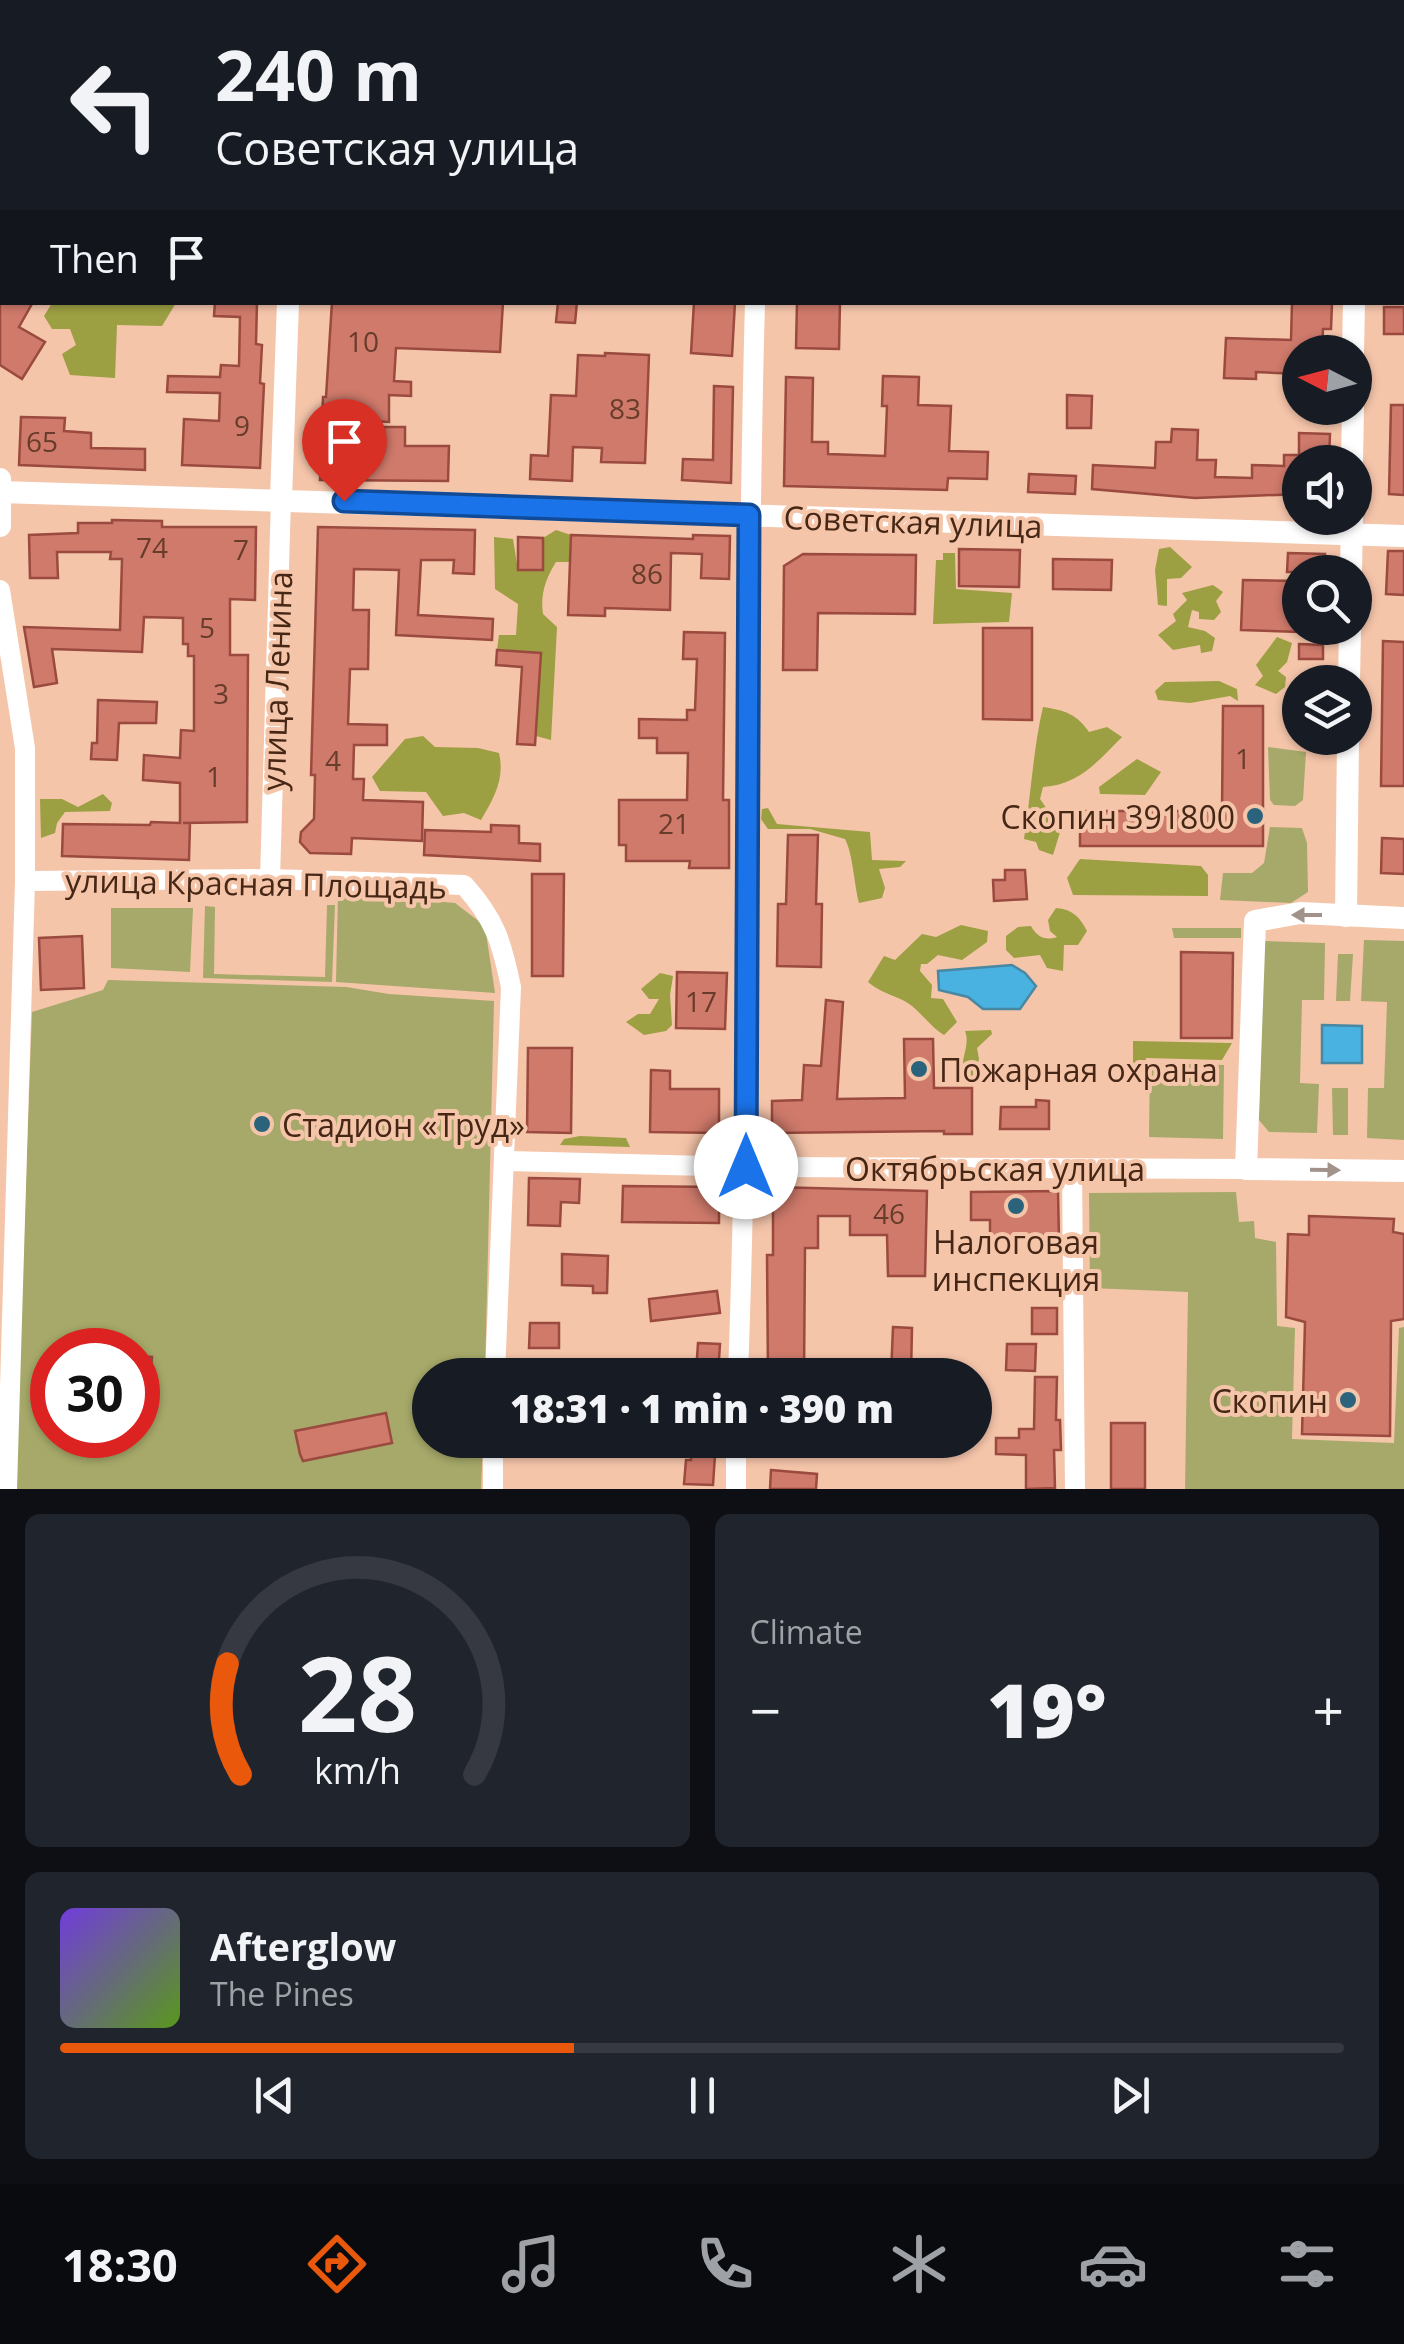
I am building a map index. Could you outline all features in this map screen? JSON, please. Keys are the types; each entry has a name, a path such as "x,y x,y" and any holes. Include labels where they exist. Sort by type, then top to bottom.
{"street":[{"name":"улица Ленина","path":"270,879 288,305"},
{"path":"739,1358 746,1167 749,515 755,305"},
{"path":"1353,335 1354,305"},
{"path":"0,478 0,526"},
{"name":"Советская улица","path":"1,492 749,515 1282,525"},
{"name":"Советская улица","path":"1372,530 1404,536"},
{"name":"улица Красная Площадь","path":"0,590 25,748 25,881 8,1151 7,1489"},
{"path":"1346,916 1348,755"},
{"name":"улица Красная Площадь","path":"25,881 270,879 464,885 488,912 502,945 511,987 497,1358"},
{"path":"1404,918 1300,913 1254,920 1246,1169 1404,1172"},
{"name":"Октябрьская улица","path":"504,1161 746,1167 1246,1169"},
{"path":"1072,1168 1075,1489"},
{"path":"493,1458 493,1489"},
{"path":"736,1458 736,1489"}],"green space":[{"path":"1268,747 1282,749 1282,755 1306,755 1303,800 1295,806 1274,805 1270,800"},
{"path":"1270,827 1302,828 1307,843 1308,892 1291,903 1220,900 1223,873 1252,873 1264,863"},
{"path":"338,893 455,903 485,926 495,993 336,982"},
{"path":"327,905 335,905 332,982 203,978 205,906 215,907 214,974 325,977"},
{"path":"111,908 193,908 190,972 111,968"},
{"path":"1172,928 1241,928 1241,938 1174,938"},
{"path":"1364,940 1404,941 1404,1140 1367,1138 1368,1088 1384,1088 1387,1002 1361,1001"},
{"path":"1264,941 1325,943 1324,1000 1302,1000 1300,1083 1319,1084 1317,1133 1269,1132 1259,1120"},
{"path":"1338,954 1353,954 1350,1001 1336,1001"},
{"path":"108,980 346,987 494,1001 485,1358 412,1358 412,1458 482,1458 481,1489 15,1489 32,1012 103,990"},
{"path":"1150,1063 1224,1065 1223,1139 1149,1137"},
{"path":"1332,1088 1348,1088 1348,1135 1333,1135"},
{"path":"1236,1192 1239,1222 1254,1221 1255,1238 1276,1242 1277,1326 1295,1328 1292,1439 1394,1443 1399,1328 1404,1327 1404,1489 1185,1489 1188,1292 1090,1288 1089,1193"}],"shaded area":[{"path":"51,305 175,305 162,326 117,325 115,378 70,375 62,354 76,345 70,329 52,329 44,316"},
{"path":"556,530 571,535 570,562 556,562 542,600 543,614 557,627 551,740 536,736 541,653 497,650 499,635 516,635 518,604 495,589 494,537 513,539 518,570 542,570 543,538"},
{"path":"1170,547 1192,567 1181,578 1167,579 1167,606 1158,605 1155,570 1159,549"},
{"path":"943,553 955,553 956,589 1012,593 1009,622 933,624 936,560 943,560"},
{"path":"1213,585 1223,592 1216,601 1221,612 1214,620 1199,619 1199,612 1192,610 1188,627 1215,638 1212,651 1201,653 1200,645 1173,650 1158,635 1176,621 1173,614 1187,600 1182,593"},
{"path":"1277,637 1282,639 1282,645 1291,645 1287,662 1278,671 1282,674 1282,689 1276,694 1255,685 1263,676 1256,665"},
{"path":"1219,681 1237,689 1238,701 1230,696 1190,703 1158,700 1155,691 1165,682"},
{"path":"1043,707 1069,714 1089,732 1107,727 1122,737 1077,777 1043,787 1040,799 1061,829 1053,855 1039,850 1036,842 1024,839"},
{"path":"423,736 435,747 478,748 499,753 499,780 481,820 464,813 443,816 426,792 380,791 372,777 405,739"},
{"path":"1137,759 1161,772 1145,795 1100,794 1099,787"},
{"path":"103,794 112,803 110,811 65,812 55,833 41,838 40,799 62,799 78,807"},
{"path":"768,808 777,824 870,832 872,860 906,861 900,867 879,869 885,888 882,898 859,903 845,839 810,829 768,829 761,819 762,809"},
{"path":"1080,859 1201,866 1208,875 1208,896 1073,895 1067,878"},
{"path":"1056,908 1075,915 1087,931 1078,945 1064,945 1063,971 1047,968 1040,955 1014,958 1006,950 1006,936 1018,927 1031,926 1042,937 1057,937 1050,931 1048,920"},
{"path":"961,925 988,931 987,942 962,960 938,955 921,964 920,971 932,985 931,998 943,999 957,1022 944,1035 907,1003 868,982 884,956 895,960 922,934 936,937"},
{"path":"660,973 673,976 672,1025 666,1031 644,1035 626,1022 638,1014 650,1014 659,999 649,999 641,989"},
{"path":"991,1030 992,1034 977,1048 979,1059 974,1079 960,1080 967,1042 965,1031"},
{"path":"1133,1041 1232,1043 1222,1060 1146,1058 1145,1072 1133,1072"},
{"path":"626,1138 630,1147 560,1145 564,1139"}],"water":[{"path":"1012,965 1036,986 1020,1009 983,1009 968,997 939,990 938,971"},
{"path":"1322,1025 1362,1026 1362,1063 1322,1063"}],"building":[{"path":"0,305 31,305 19,327 45,342 22,379 0,365"},
{"path":"215,305 257,305 256,344 262,345 260,383 264,384 260,468 182,465 184,419 219,421 220,393 167,392 168,376 220,377 221,365 239,366 240,317 214,316"},
{"path":"332,305 503,305 500,352 396,348 394,381 411,382 411,396 389,395 389,422 349,420 348,449 384,449 384,427 405,427 405,446 449,446 448,481 320,480"},
{"path":"558,305 577,305 575,323 556,322"},
{"path":"694,305 735,305 732,356 691,353"},
{"path":"797,305 840,305 839,349 796,348"},
{"path":"1292,305 1332,305 1331,329 1323,329 1323,335 1291,335"},
{"path":"1384,307 1404,307 1404,334 1384,334"},
{"path":"1226,338 1282,340 1282,373 1256,372 1256,379 1224,378"},
{"path":"578,355 649,355 645,463 601,462 602,448 573,447 572,481 530,479 531,455 548,456 551,395 576,396"},
{"path":"883,376 919,377 918,405 951,406 949,451 988,452 987,479 948,478 947,490 784,486 786,377 813,378 812,442 828,442 828,454 885,456 887,406 882,406"},
{"path":"714,386 733,387 731,483 682,480 683,459 713,460"},
{"path":"1067,395 1092,396 1091,428 1067,428"},
{"path":"1391,405 1404,405 1404,495 1389,494"},
{"path":"21,417 65,418 64,431 91,433 91,448 145,449 145,470 19,465"},
{"path":"1172,429 1198,430 1197,460 1216,460 1215,477 1252,478 1252,465 1282,466 1282,495 1195,498 1092,489 1093,465 1155,468 1156,442 1171,442"},
{"path":"1299,433 1330,434 1330,445 1299,445"},
{"path":"1029,474 1076,476 1075,494 1028,492"},
{"path":"162,521 162,527 256,527 255,600 230,599 230,655 248,655 247,822 183,823 190,823 189,860 62,856 63,824 180,823 180,783 143,780 144,755 180,758 181,730 194,731 194,656 188,656 188,644 183,644 183,618 144,617 142,652 52,649 57,683 34,687 24,627 120,630 122,559 110,559 111,552 57,552 58,578 30,578 29,535 78,533 78,523"},
{"path":"318,527 475,530 474,574 453,573 454,560 421,560 418,615 493,619 492,640 396,635 399,570 354,569 353,610 369,610 368,669 350,669 348,724 387,725 387,745 354,745 353,779 364,779 363,800 423,802 422,841 352,838 351,854 310,853 300,842 301,832 314,819 315,775 311,775"},
{"path":"571,535 693,539 693,535 730,536 729,579 701,578 702,554 671,553 670,610 605,608 605,616 568,615"},
{"path":"518,537 543,538 543,570 518,570"},
{"path":"959,549 1020,550 1019,587 959,586"},
{"path":"1388,551 1404,551 1404,595 1386,594"},
{"path":"803,554 916,555 915,614 818,613 817,670 783,670 784,566"},
{"path":"1053,559 1112,560 1111,590 1053,589"},
{"path":"1243,580 1282,581 1282,631 1241,630"},
{"path":"983,628 1032,628 1032,720 983,719"},
{"path":"684,632 725,633 723,800 729,800 729,868 689,868 690,861 626,861 626,845 619,845 619,800 687,800 688,753 657,753 657,738 639,738 639,719 687,720 687,710 695,710 697,659 683,659"},
{"path":"1383,641 1404,642 1404,786 1381,786"},
{"path":"1299,645 1323,645 1323,659 1299,659"},
{"path":"497,650 541,653 535,745 517,744 522,667 496,665"},
{"path":"98,700 157,702 156,723 119,723 117,760 91,759 92,743 97,743"},
{"path":"1223,706 1263,706 1263,846 1080,846 1080,811 1222,811"},
{"path":"491,825 519,826 519,843 540,844 540,861 424,855 425,830 491,832"},
{"path":"788,835 818,835 816,904 822,904 821,967 777,966 778,904 786,904"},
{"path":"1382,838 1404,839 1404,874 1381,873"},
{"path":"1005,870 1025,870 1027,899 994,901 993,880 1005,880"},
{"path":"532,874 564,874 563,976 532,976"},
{"path":"82,936 84,988 41,990 39,938"},
{"path":"1181,952 1233,953 1232,1038 1181,1038"},
{"path":"677,972 727,973 725,1029 676,1028"},
{"path":"826,1000 843,1002 837,1099 905,1098 904,1039 933,1039 934,1088 972,1088 972,1134 772,1133 772,1101 802,1100 804,1065 821,1066"},
{"path":"528,1048 572,1048 571,1133 527,1132"},
{"path":"651,1070 670,1071 670,1089 719,1089 719,1133 650,1132"},
{"path":"1036,1100 1049,1101 1049,1129 1000,1129 1001,1107 1036,1107"},
{"path":"529,1178 580,1179 579,1203 561,1202 560,1226 528,1225"},
{"path":"623,1186 719,1187 719,1223 622,1222"},
{"path":"773,1187 927,1191 925,1276 888,1276 887,1235 850,1235 850,1216 818,1216 818,1248 805,1248 804,1358 768,1358 767,1255 773,1255"},
{"name":"Налоговая инспекция","path":"1058,1191 1059,1239 990,1240 990,1220 971,1220 971,1192"},
{"path":"1309,1216 1394,1219 1393,1232 1404,1234 1404,1319 1391,1321 1390,1436 1302,1434 1305,1322 1286,1317 1288,1234 1309,1235"},
{"path":"562,1254 608,1256 607,1293 593,1293 593,1286 562,1285"},
{"path":"717,1291 720,1313 651,1321 649,1299"},
{"path":"1032,1308 1057,1308 1057,1334 1032,1334"},
{"path":"530,1323 559,1323 559,1348 529,1348"},
{"path":"893,1327 912,1328 911,1358 892,1358"},
{"path":"698,1343 720,1344 719,1358 697,1358"},
{"path":"1007,1344 1036,1344 1035,1371 1006,1370"},
{"path":"1035,1377 1057,1377 1056,1420 1060,1420 1061,1450 1054,1450 1055,1488 1026,1489 1026,1455 996,1454 996,1438 1019,1438 1019,1429 1034,1429"},
{"path":"386,1413 392,1443 303,1461 295,1431"},
{"path":"1111,1423 1145,1423 1145,1489 1111,1489"},
{"path":"715,1458 713,1485 684,1484 686,1460"},
{"path":"771,1470 817,1474 816,1489 770,1489"}],"place":[{"name":"Скопин 391800","path":"1255,816"},
{"name":"Пожарная охрана","path":"919,1069"},
{"name":"Стадион «Труд»","path":"262,1124"},
{"name":"Налоговая инспекция","path":"1016,1206"},
{"name":"Скопин","path":"1348,1400"}],"route":[{"path":"344,501 749,515 746,1167"}]}
